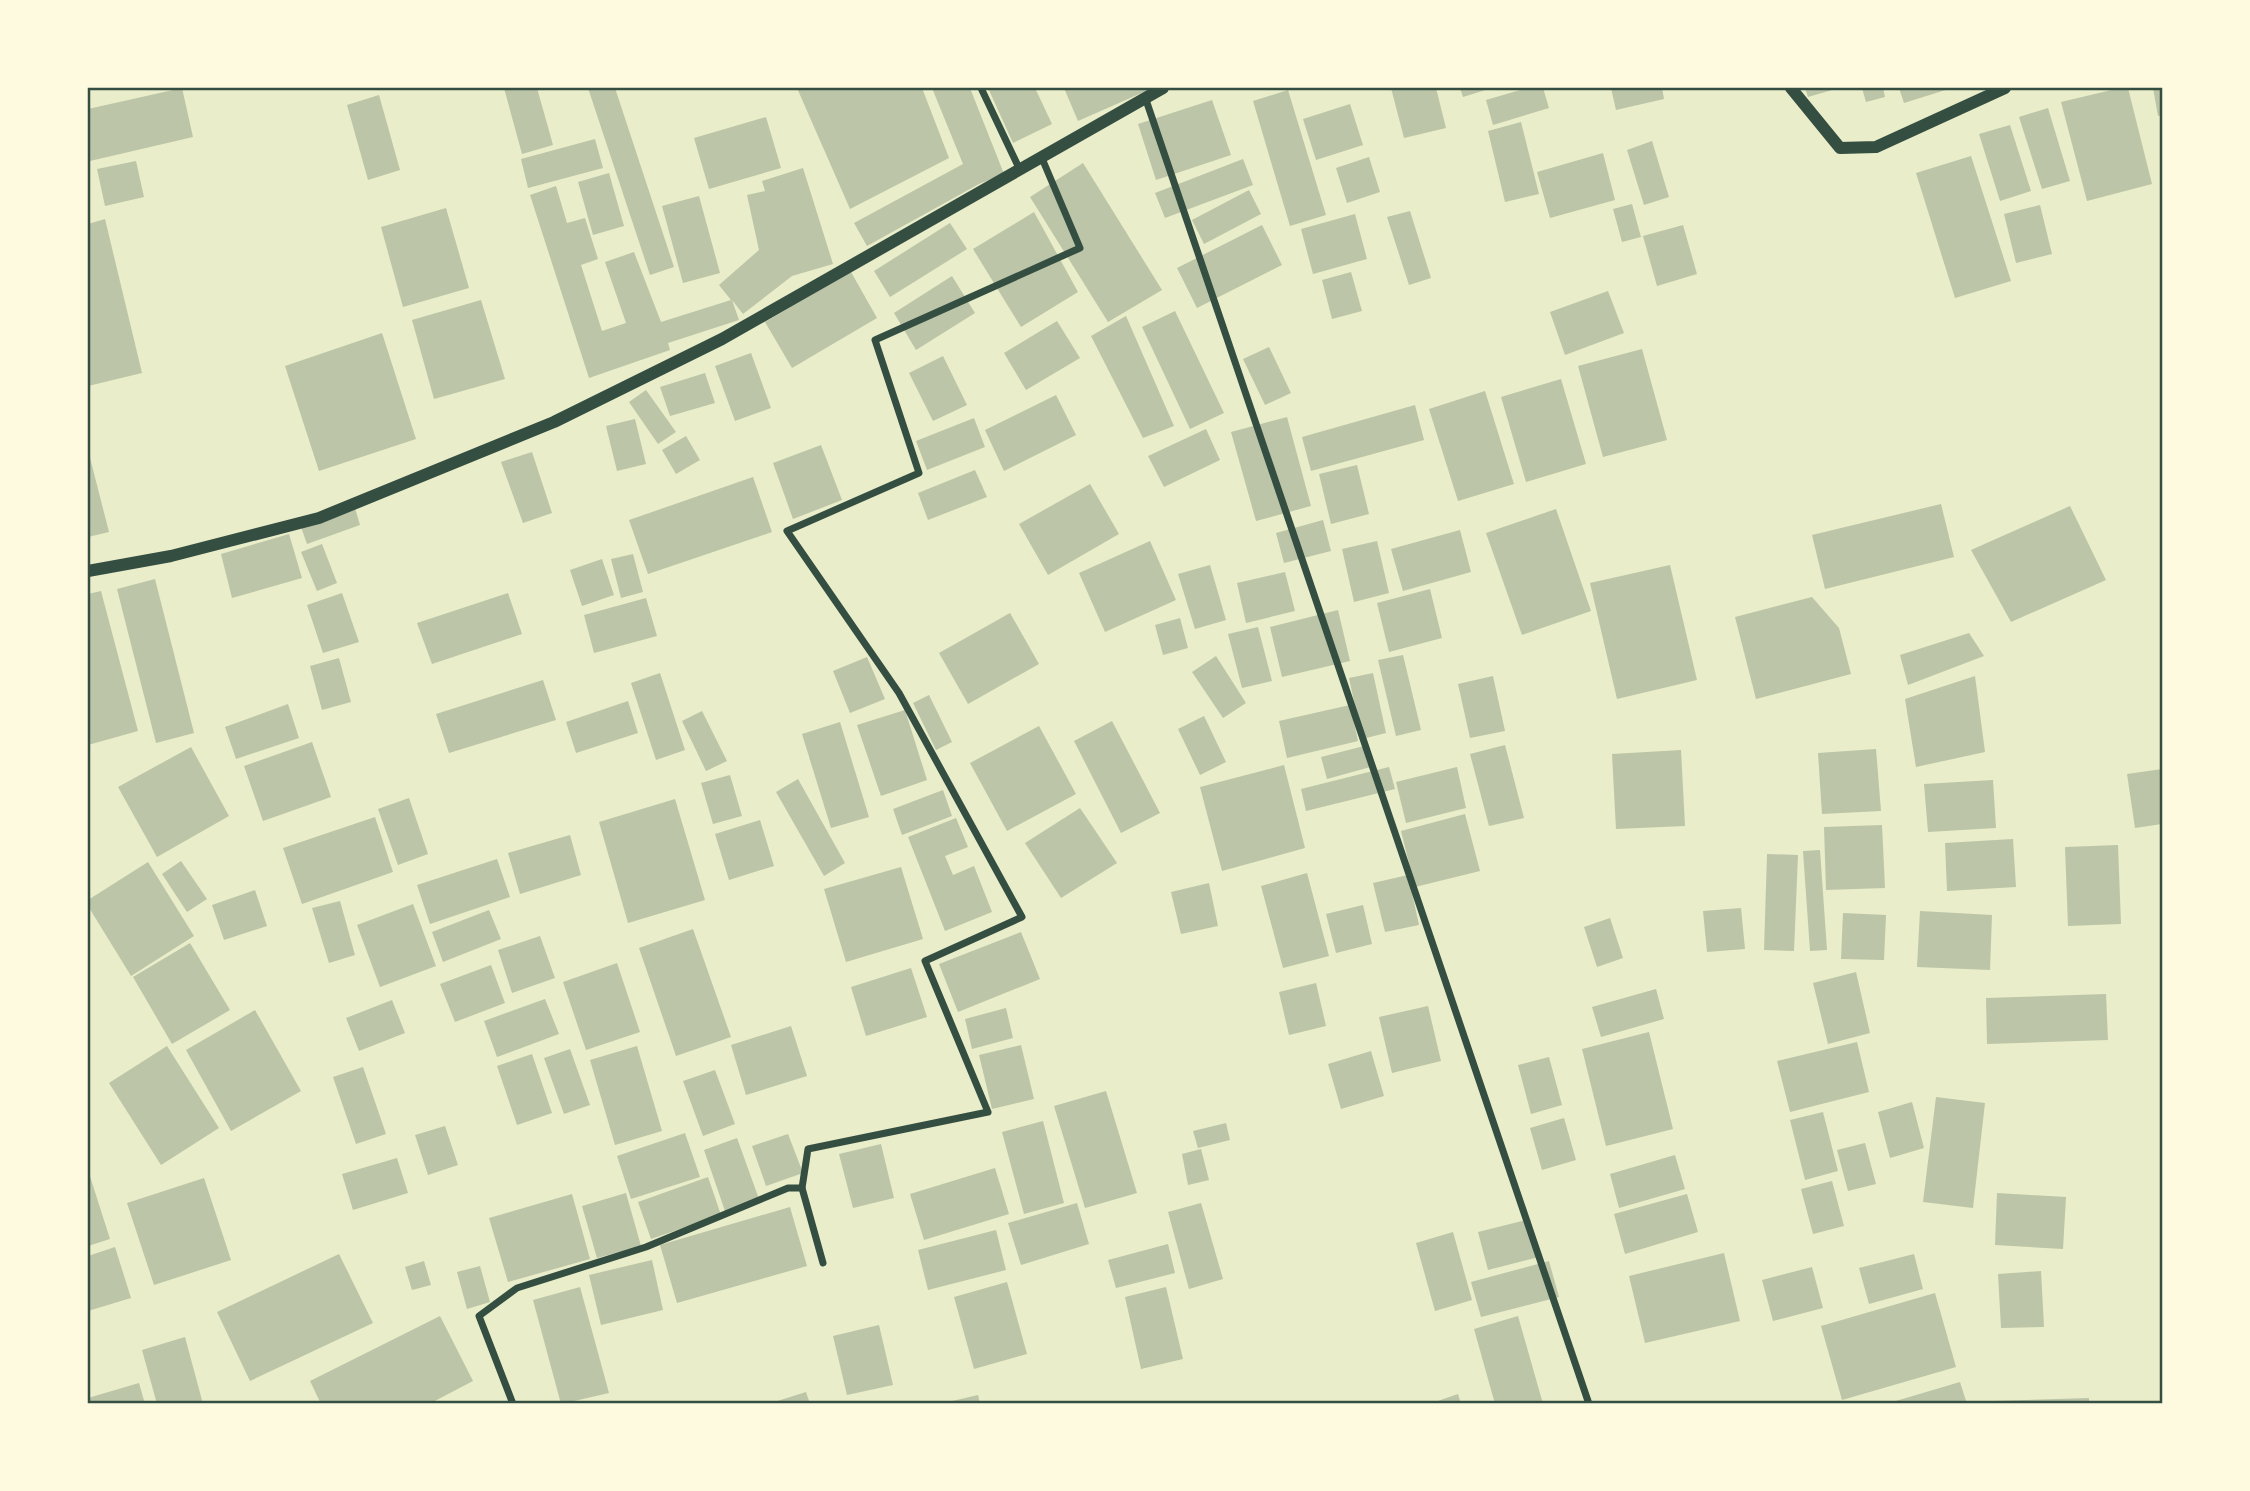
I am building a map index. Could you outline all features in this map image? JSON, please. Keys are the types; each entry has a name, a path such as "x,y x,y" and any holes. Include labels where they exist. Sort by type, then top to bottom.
{"street":[{"path":"981,88 1019,168"},
{"path":"88,570 171,556 319,518 554,422 722,340 1163,88"},
{"path":"1791,88 1840,148 1875,147 2005,88"},
{"path":"1145,97 1590,1404"},
{"path":"823,1263 802,1188 808,1149 988,1112 925,961 1022,917 899,693 787,531 919,473 875,340 1080,248 1041,156"},
{"path":"513,1404 479,1316 517,1288 646,1247 788,1188 802,1188"}],"building":[{"path":"182,88 193,137 90,161 88,109"},
{"path":"504,88 537,88 553,145 522,154"},
{"path":"588,88 615,88 674,267 650,275"},
{"path":"797,88 922,88 949,158 850,209"},
{"path":"932,88 970,88 1004,174 979,184 867,246 854,223 963,164"},
{"path":"988,88 1035,88 1052,124 1013,143"},
{"path":"1064,88 1153,88 1078,121"},
{"path":"1391,88 1436,88 1446,128 1404,138"},
{"path":"1460,88 1492,88 1463,97"},
{"path":"1527,88 1543,88 1549,108 1493,125 1486,100"},
{"path":"1611,88 1662,88 1664,99 1616,110"},
{"path":"1805,88 1839,88 1808,97"},
{"path":"1862,88 1883,88 1885,97 1866,102"},
{"path":"1899,88 1952,88 1904,103"},
{"path":"2128,88 2152,184 2087,201 2061,102"},
{"path":"2153,88 2162,88 2162,115 2158,116"},
{"path":"1288,90 1326,215 1290,226 1253,101"},
{"path":"379,95 400,170 368,180 347,105"},
{"path":"1212,100 1231,155 1156,180 1138,124"},
{"path":"1350,104 1363,145 1316,160 1303,119"},
{"path":"2048,108 2070,181 2042,189 2019,117"},
{"path":"766,117 781,168 709,189 694,138"},
{"path":"1521,122 1539,194 1505,202 1488,131"},
{"path":"2010,125 2031,191 2000,201 1979,134"},
{"path":"595,139 603,168 528,188 521,159"},
{"path":"1652,141 1669,197 1644,205 1627,150"},
{"path":"1603,153 1615,200 1550,218 1537,172"},
{"path":"1971,156 2011,281 1955,298 1916,173"},
{"path":"1369,157 1380,192 1347,203 1336,168"},
{"path":"1243,159 1253,185 1165,218 1155,193"},
{"path":"136,161 144,197 105,206 97,169"},
{"path":"1083,163 1162,290 1108,322 1030,197"},
{"path":"803,168 833,264 792,276 743,314 732,300 739,320 668,343 670,350 589,378 530,195 556,186 567,223 585,218 598,259 581,265 602,331 626,323 605,262 634,252 661,322 731,300 719,285 759,250 747,195 765,191 762,181"},
{"path":"609,173 624,226 593,235 578,182"},
{"path":"1249,190 1261,214 1204,244 1192,220"},
{"path":"699,196 720,273 683,283 662,206"},
{"path":"1632,204 1641,237 1622,242 1613,209"},
{"path":"2040,205 2052,254 2016,263 2004,214"},
{"path":"446,208 469,288 403,307 381,227"},
{"path":"1410,211 1431,278 1409,285 1387,217"},
{"path":"1034,212 1078,292 1021,327 973,249"},
{"path":"1355,214 1367,259 1313,274 1301,229"},
{"path":"105,219 142,373 88,386 88,224"},
{"path":"950,223 967,249 890,297 874,271"},
{"path":"1262,225 1282,265 1197,308 1177,268"},
{"path":"1683,225 1697,274 1657,286 1643,236"},
{"path":"851,272 877,318 792,368 765,322"},
{"path":"1351,272 1362,311 1332,319 1322,280"},
{"path":"952,276 975,313 916,350 894,313"},
{"path":"1608,291 1624,333 1565,355 1550,312"},
{"path":"481,300 505,379 434,399 412,320"},
{"path":"1175,311 1224,413 1190,429 1142,327"},
{"path":"1126,316 1174,426 1143,438 1091,336"},
{"path":"1057,321 1080,358 1026,390 1004,353"},
{"path":"382,333 416,439 319,471 285,366"},
{"path":"1269,347 1291,393 1265,405 1243,359"},
{"path":"1642,349 1667,440 1603,457 1578,366"},
{"path":"751,353 771,408 735,421 715,366"},
{"path":"943,356 967,405 933,421 909,373"},
{"path":"705,373 715,403 670,416 660,387"},
{"path":"1561,379 1586,464 1526,482 1501,397"},
{"path":"646,390 676,432 658,444 629,402"},
{"path":"1485,391 1514,484 1458,501 1429,409"},
{"path":"1056,395 1076,435 1004,471 985,430"},
{"path":"1415,405 1424,440 1311,471 1302,437"},
{"path":"1287,417 1311,506 1256,521 1231,432"},
{"path":"974,418 985,447 927,470 916,441"},
{"path":"635,419 646,464 617,471 606,426"},
{"path":"1206,429 1220,460 1164,487 1148,456"},
{"path":"686,436 700,460 676,474 662,450"},
{"path":"821,445 842,500 793,519 773,463"},
{"path":"88,450 109,532 88,537"},
{"path":"532,452 552,513 523,523 501,462"},
{"path":"1357,465 1369,514 1331,524 1319,474"},
{"path":"975,470 987,497 928,520 918,493"},
{"path":"753,477 772,532 648,574 629,520"},
{"path":"1090,484 1119,534 1048,575 1019,524"},
{"path":"1941,504 1954,557 1825,589 1812,535"},
{"path":"2070,506 2106,580 2011,622 1971,550"},
{"path":"355,508 360,525 307,544 301,527"},
{"path":"1556,509 1591,611 1522,635 1486,533"},
{"path":"1323,520 1331,551 1284,563 1276,533"},
{"path":"1460,530 1471,572 1403,591 1391,549"},
{"path":"289,534 302,578 232,598 221,554"},
{"path":"1150,541 1176,600 1105,632 1079,573"},
{"path":"1377,541 1389,593 1354,602 1342,549"},
{"path":"322,544 337,583 317,591 301,552"},
{"path":"633,554 643,592 621,598 611,559"},
{"path":"602,559 614,595 582,606 570,570"},
{"path":"1210,565 1226,620 1195,629 1178,574"},
{"path":"1670,565 1697,680 1617,699 1590,583"},
{"path":"1285,572 1295,611 1246,623 1237,583"},
{"path":"155,579 194,733 156,743 117,589"},
{"path":"1430,589 1442,638 1389,652 1377,603"},
{"path":"101,591 138,731 88,745 88,594"},
{"path":"342,593 359,642 323,653 307,605"},
{"path":"508,593 522,634 432,664 417,623"},
{"path":"1812,597 1839,628 1851,674 1756,699 1735,617"},
{"path":"646,598 657,636 594,653 584,615"},
{"path":"1338,610 1350,661 1282,677 1270,627"},
{"path":"1010,613 1039,664 968,704 939,653"},
{"path":"1180,618 1188,648 1163,655 1155,625"},
{"path":"1258,627 1272,681 1242,688 1228,634"},
{"path":"1969,633 1984,656 1908,685 1900,655"},
{"path":"1403,655 1421,730 1396,736 1378,660"},
{"path":"1216,656 1246,703 1223,718 1192,672"},
{"path":"867,657 885,699 850,713 833,671"},
{"path":"339,658 351,702 322,710 310,666"},
{"path":"660,673 685,750 656,760 631,683"},
{"path":"1373,673 1386,733 1362,739 1349,678"},
{"path":"1493,676 1505,731 1470,738 1458,684"},
{"path":"1975,676 1985,752 1916,767 1905,699"},
{"path":"543,680 556,720 449,753 436,714"},
{"path":"929,695 952,742 936,750 913,703"},
{"path":"628,701 638,733 576,753 566,722"},
{"path":"288,704 299,738 236,759 225,727"},
{"path":"1350,705 1358,741 1287,758 1279,721"},
{"path":"905,710 927,780 881,796 857,725"},
{"path":"702,711 727,761 706,771 682,721"},
{"path":"1204,716 1226,762 1200,775 1178,729"},
{"path":"1112,721 1160,813 1121,833 1074,741"},
{"path":"840,722 869,817 831,828 802,734"},
{"path":"1039,726 1076,794 1007,831 970,763"},
{"path":"312,742 331,797 263,821 244,766"},
{"path":"1368,745 1374,766 1327,779 1321,757"},
{"path":"1505,745 1524,818 1489,826 1470,754"},
{"path":"191,747 229,816 157,857 118,787"},
{"path":"1876,749 1881,811 1822,814 1818,753"},
{"path":"1681,750 1685,826 1616,829 1612,754"},
{"path":"1284,765 1305,848 1222,871 1200,787"},
{"path":"1389,767 1395,789 1306,811 1301,789"},
{"path":"1457,767 1466,808 1406,823 1396,782"},
{"path":"2162,769 2162,824 2135,828 2127,774"},
{"path":"730,775 742,816 713,824 701,783"},
{"path":"798,779 845,863 824,876 776,792"},
{"path":"1993,780 1996,828 1928,832 1924,784"},
{"path":"943,790 952,816 902,835 893,809"},
{"path":"409,798 428,854 398,865 378,809"},
{"path":"675,799 705,900 628,923 599,822"},
{"path":"1080,808 1117,863 1061,898 1025,843"},
{"path":"1465,814 1480,871 1415,887 1401,831"},
{"path":"375,817 393,872 302,904 283,848"},
{"path":"956,818 968,847 945,856 953,875 974,866 992,912 945,931 908,837"},
{"path":"760,820 774,866 729,880 715,834"},
{"path":"1882,825 1885,888 1826,890 1824,827"},
{"path":"570,835 581,875 520,894 508,853"},
{"path":"2013,839 2016,887 1947,891 1945,843"},
{"path":"2118,845 2121,924 2068,926 2065,847"},
{"path":"1820,850 1827,950 1810,951 1803,851"},
{"path":"1767,854 1798,855 1794,951 1764,950"},
{"path":"497,859 510,897 430,924 417,885"},
{"path":"181,861 207,899 187,912 162,874"},
{"path":"148,862 194,936 131,976 88,906 88,900"},
{"path":"901,867 923,939 846,962 824,889"},
{"path":"1307,873 1329,956 1283,968 1261,886"},
{"path":"1408,875 1419,925 1385,932 1373,883"},
{"path":"1209,883 1218,926 1181,934 1171,892"},
{"path":"255,890 267,926 224,940 212,905"},
{"path":"340,901 355,955 329,963 312,908"},
{"path":"413,904 436,966 380,987 357,925"},
{"path":"1363,905 1372,944 1336,953 1326,914"},
{"path":"1741,908 1745,949 1707,952 1703,911"},
{"path":"489,910 501,939 443,962 432,932"},
{"path":"1920,911 1992,915 1990,970 1917,967"},
{"path":"1843,913 1886,915 1884,960 1841,959"},
{"path":"1610,918 1623,958 1597,967 1584,927"},
{"path":"693,929 731,1037 676,1056 639,948"},
{"path":"1021,932 1040,979 958,1012 939,964"},
{"path":"540,936 555,978 512,993 498,950"},
{"path":"190,943 230,1010 172,1044 133,977"},
{"path":"617,963 640,1032 586,1050 563,982"},
{"path":"491,965 505,1003 455,1022 440,984"},
{"path":"911,968 927,1017 866,1036 851,987"},
{"path":"1856,972 1870,1033 1828,1044 1813,983"},
{"path":"1316,983 1326,1026 1289,1035 1279,992"},
{"path":"1656,989 1664,1019 1601,1037 1592,1007"},
{"path":"2106,994 2108,1040 1987,1044 1986,998"},
{"path":"545,999 559,1034 497,1057 484,1021"},
{"path":"392,1000 405,1033 359,1051 346,1018"},
{"path":"1428,1006 1441,1061 1392,1073 1379,1017"},
{"path":"1006,1008 1013,1038 972,1049 965,1019"},
{"path":"255,1010 301,1091 231,1131 186,1050"},
{"path":"791,1026 807,1076 746,1095 731,1045"},
{"path":"1649,1032 1673,1129 1606,1146 1582,1049"},
{"path":"1857,1042 1869,1092 1790,1112 1777,1061"},
{"path":"1021,1045 1034,1099 992,1109 979,1055"},
{"path":"167,1046 219,1128 161,1165 109,1083"},
{"path":"637,1046 662,1131 615,1145 590,1060"},
{"path":"570,1049 590,1105 564,1114 544,1058"},
{"path":"1371,1051 1384,1096 1341,1109 1328,1064"},
{"path":"532,1054 552,1113 517,1125 497,1066"},
{"path":"1549,1057 1562,1105 1531,1114 1518,1065"},
{"path":"363,1067 386,1134 356,1144 333,1077"},
{"path":"715,1070 735,1124 703,1136 683,1081"},
{"path":"1106,1091 1137,1193 1085,1208 1054,1106"},
{"path":"1936,1097 1985,1103 1973,1208 1923,1202"},
{"path":"1912,1102 1924,1148 1890,1158 1878,1112"},
{"path":"1823,1112 1838,1171 1805,1180 1790,1120"},
{"path":"1564,1118 1576,1160 1542,1170 1530,1128"},
{"path":"1043,1121 1064,1203 1024,1214 1002,1132"},
{"path":"1226,1123 1230,1140 1198,1148 1193,1131"},
{"path":"445,1126 458,1165 428,1175 415,1135"},
{"path":"685,1133 700,1177 631,1199 617,1156"},
{"path":"788,1134 803,1173 766,1186 752,1146"},
{"path":"737,1138 759,1199 725,1211 704,1150"},
{"path":"1865,1143 1876,1184 1848,1191 1837,1150"},
{"path":"881,1144 894,1198 853,1208 839,1154"},
{"path":"1201,1149 1209,1180 1188,1185 1182,1154"},
{"path":"1675,1155 1685,1189 1619,1208 1610,1174"},
{"path":"397,1158 408,1193 353,1210 342,1174"},
{"path":"995,1168 1009,1214 924,1240 910,1194"},
{"path":"88,1170 110,1239 88,1246"},
{"path":"708,1177 721,1215 651,1239 638,1202"},
{"path":"204,1178 231,1260 154,1285 127,1203"},
{"path":"1832,1181 1844,1226 1813,1234 1801,1189"},
{"path":"626,1193 641,1246 597,1258 582,1206"},
{"path":"1997,1193 2066,1197 2063,1249 1995,1245"},
{"path":"572,1194 590,1259 508,1282 489,1218"},
{"path":"1687,1194 1698,1232 1625,1254 1614,1214"},
{"path":"1077,1203 1089,1244 1021,1265 1008,1223"},
{"path":"1201,1203 1223,1279 1189,1289 1168,1212"},
{"path":"790,1207 807,1266 677,1303 660,1245"},
{"path":"1530,1219 1539,1257 1488,1270 1478,1232"},
{"path":"996,1230 1006,1270 928,1290 918,1250"},
{"path":"1453,1232 1472,1300 1435,1311 1416,1243"},
{"path":"1168,1244 1175,1273 1116,1288 1108,1260"},
{"path":"115,1247 131,1298 88,1311 88,1256"},
{"path":"1724,1253 1740,1321 1645,1343 1629,1276"},
{"path":"339,1254 373,1323 250,1381 217,1312"},
{"path":"1914,1254 1923,1289 1869,1304 1859,1268"},
{"path":"652,1260 663,1310 601,1325 589,1275"},
{"path":"424,1261 431,1285 412,1290 405,1267"},
{"path":"1549,1261 1559,1297 1481,1317 1471,1282"},
{"path":"480,1266 490,1302 467,1309 457,1272"},
{"path":"1812,1267 1823,1308 1773,1321 1762,1280"},
{"path":"2041,1271 2044,1327 2001,1328 1998,1274"},
{"path":"1007,1282 1027,1354 974,1369 954,1297"},
{"path":"580,1287 609,1393 561,1404 533,1300"},
{"path":"1166,1287 1183,1359 1141,1369 1125,1297"},
{"path":"1935,1293 1956,1367 1842,1400 1821,1326"},
{"path":"440,1316 473,1381 429,1404 321,1404 310,1381"},
{"path":"1518,1316 1543,1404 1495,1404 1474,1329"},
{"path":"879,1325 893,1385 847,1395 833,1336"},
{"path":"185,1337 203,1404 157,1404 142,1350"},
{"path":"1960,1382 1967,1404 1889,1404 1889,1403"},
{"path":"139,1383 145,1404 88,1404 88,1398"},
{"path":"806,1392 810,1404 771,1404 771,1403"},
{"path":"1458,1394 1461,1404 1432,1404 1432,1403"},
{"path":"978,1395 980,1404 948,1404 948,1402"},
{"path":"2089,1398 2089,1404 1993,1404 1993,1401"}]}
